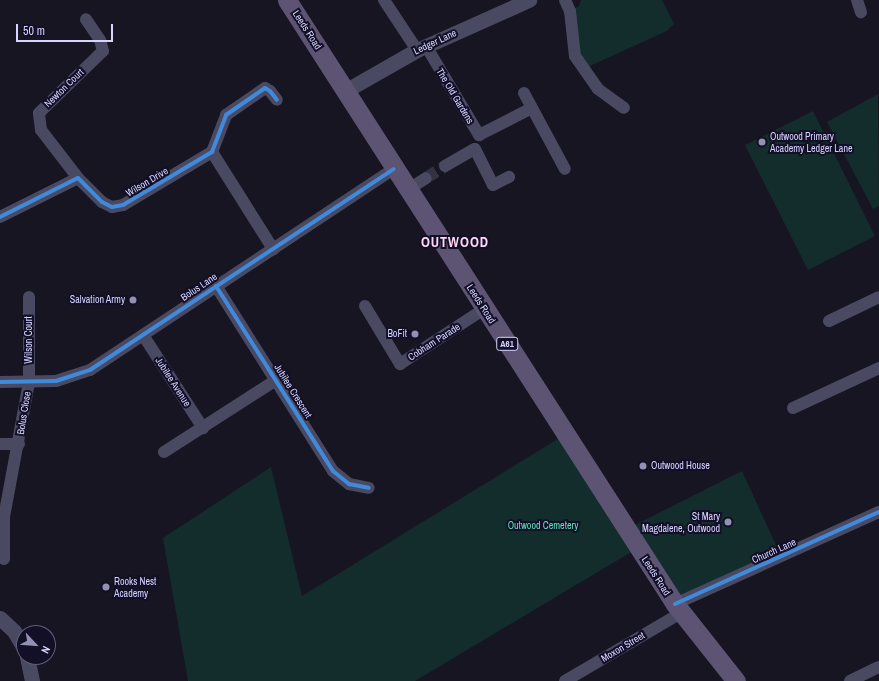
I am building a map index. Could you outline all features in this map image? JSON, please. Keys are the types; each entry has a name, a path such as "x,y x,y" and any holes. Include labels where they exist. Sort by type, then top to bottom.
{"main road":[{"name":"Leeds Road","path":"287,0 407,190 590,469 678,609 736,681"}],"street":[{"path":"384,0 421,48"},
{"name":"Ledger Lane","path":"345,91 421,48 529,0"},
{"path":"565,0 570,11 575,56 598,89 624,108"},
{"path":"857,0 861,12"},
{"name":"Newton Court","path":"78,178 41,130 39,113 103,51 100,40 86,19"},
{"name":"The Old Gardens","path":"421,48 479,135 532,108"},
{"path":"273,249 212,152 226,115 265,88 270,91 277,100"},
{"path":"524,93 565,170"},
{"path":"445,166 475,149 493,185 509,177"},
{"name":"Wilson Drive","path":"78,178 102,202 112,207 123,205 212,152"},
{"name":"Bolus Lane","path":"0,382 56,381 90,370 394,169"},
{"path":"0,217 78,178"},
{"path":"407,190 426,178"},
{"name":"Jubilee Crescent","path":"216,286 334,471 349,484 369,488"},
{"name":"Wilson Court","path":"29,297 29,382"},
{"path":"830,321 879,297"},
{"name":"Cobham Parade","path":"365,306 400,364 484,309"},
{"name":"Jubilee Avenue","path":"143,335 203,428"},
{"path":"793,408 879,368"},
{"path":"164,452 276,380"},
{"name":"Bolus Close","path":"4,559 4,516 19,444 29,382"},
{"name":"Bolus Close","path":"0,444 19,444"},
{"name":"Church Lane","path":"678,609 879,512"},
{"name":"Moxon Street","path":"566,681 678,609"},
{"path":"0,618 16,634"},
{"path":"29,665 32,681"},
{"path":"850,681 879,667"}],"green space":[{"path":"581,0 662,0 674,24 667,31 583,69 570,11 579,6"},
{"path":"878,94 879,206 873,209 827,122"},
{"path":"813,111 875,236 808,270 745,145"},
{"name":"Outwood Cemetery","path":"566,434 627,529 742,471 781,556 675,604 638,548 415,681 188,681 163,538 271,467 302,596"}],"tunnel":[{"path":"426,178 445,166"}],"cycle path":[{"path":"0,217 78,178 102,202 112,207 123,205 212,152 226,115 265,88 270,91 277,100"},
{"path":"0,382 56,381 90,370 394,169"},
{"path":"216,286 333,471 349,484 369,488"},
{"path":"675,604 879,512"}],"place":[{"name":"Outwood Primary Academy Ledger Lane","path":"762,142"},
{"name":"Salvation Army","path":"133,300"},
{"name":"BoFit","path":"415,334"},
{"name":"Outwood House","path":"643,466"},
{"name":"St Mary Magdalene, Outwood","path":"728,522"},
{"name":"Rooks Nest Academy","path":"106,587"}],"district":[{"name":"OUTWOOD","path":"455,242"}]}
